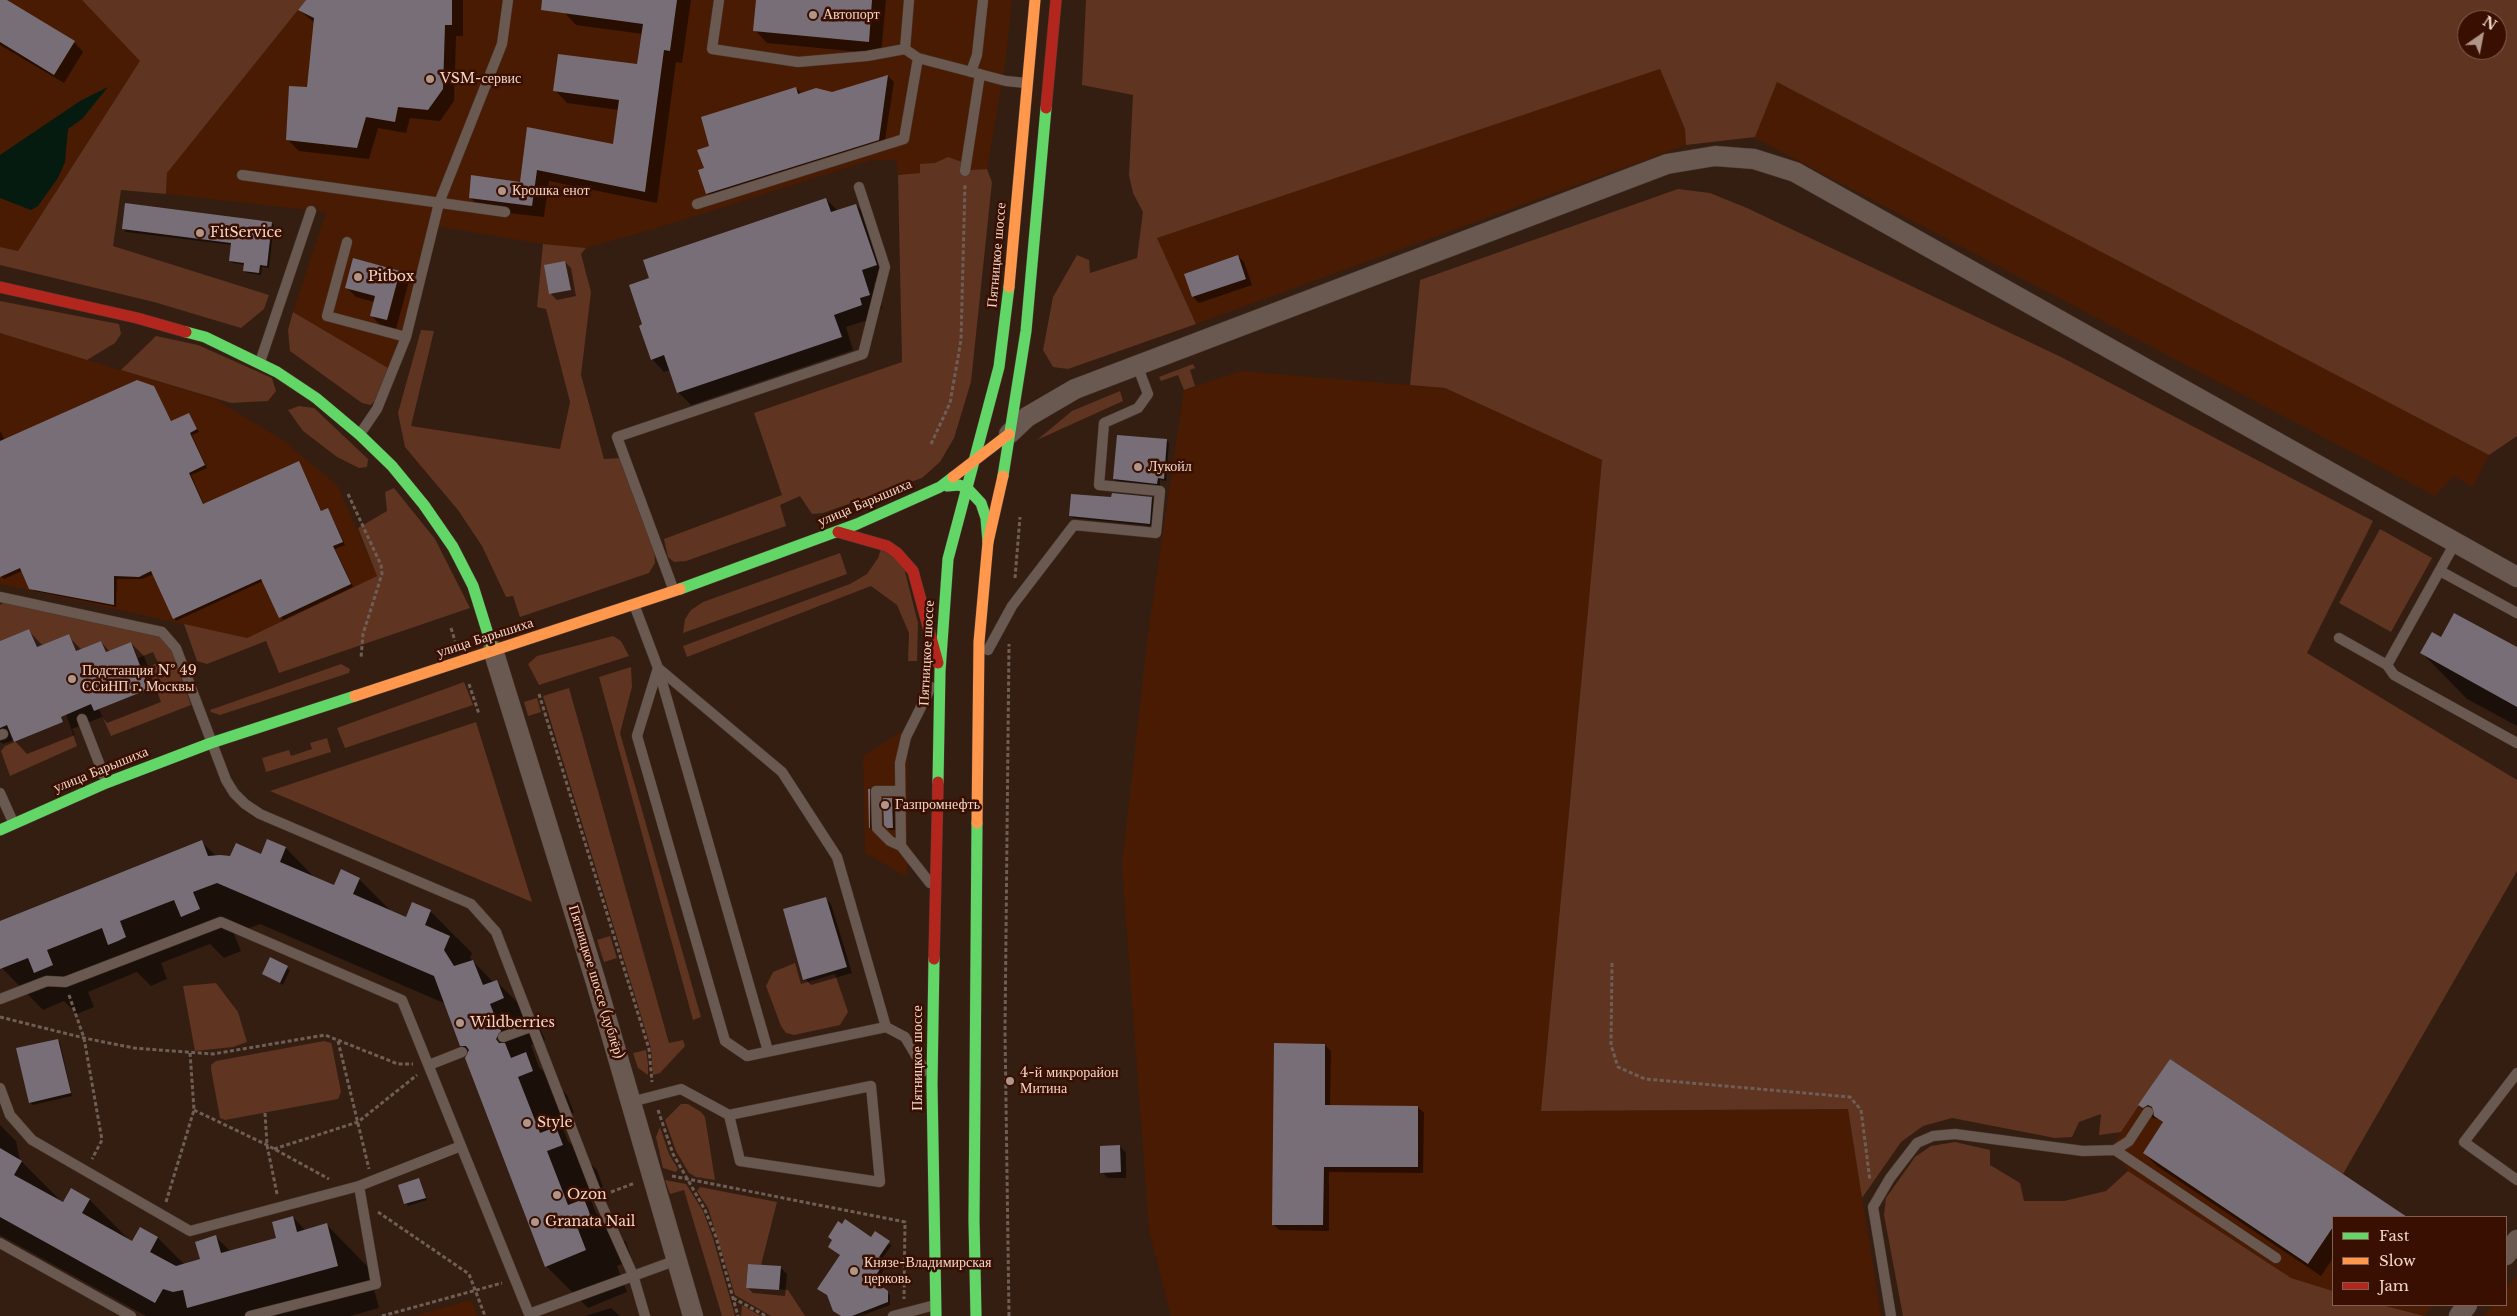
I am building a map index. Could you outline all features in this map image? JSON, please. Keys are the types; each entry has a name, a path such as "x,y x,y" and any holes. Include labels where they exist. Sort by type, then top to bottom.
{"main road":[{"name":"Пятницкое шоссе","path":"935,1310 932,1084 935,889 940,671 948,559 999,367 1006,322 1036,0"},
{"path":"976,1316 974,1211 978,674 988,542 1000,488 1026,331 1056,0"},
{"path":"0,287 137,318 206,337 260,363 316,398 360,435 397,473 424,505 453,547 473,586 494,650"},
{"name":"улица Барышиха","path":"0,830 106,783 211,743 634,606 838,532 940,487 974,463 1008,434"},
{"path":"940,487 959,484 967,488 981,503 986,518 988,542"},
{"path":"838,532 887,546 906,562 913,571 940,671"}],"street":[{"path":"1008,434 1027,417 1075,389 1667,164 1715,156 1754,159 1795,172 2517,577"},
{"name":"Пятницкое шоссе (дублёр)","path":"494,650 631,1102 693,1316"},
{"path":"2507,1254 2517,1240"}],"lane":[{"path":"360,435 377,409 406,337 439,203 502,44 508,0"},
{"path":"720,0 712,49 798,62 867,56 905,49 918,58 1029,84"},
{"path":"905,49 909,0"},
{"path":"965,171 982,0"},
{"path":"697,204 904,139 918,58"},
{"path":"242,175 505,212"},
{"path":"674,592 617,437 863,354 885,267 859,188"},
{"path":"260,363 311,211"},
{"path":"347,242 327,316 406,337"},
{"path":"978,674 994,636 1012,606 1074,525 1156,533 1160,491 1098,485 1104,423 1138,408 1148,394 1137,365"},
{"path":"2387,665 2456,543"},
{"path":"2440,571 2517,613"},
{"path":"0,597 162,632 176,648 211,743 226,780 234,793 260,814 471,904 496,932 598,1197 633,1275 645,1316"},
{"path":"634,606 658,668 768,1052"},
{"path":"2340,638 2387,665 2394,675 2517,743"},
{"path":"658,668 782,772 837,857 886,1027"},
{"path":"658,668 637,736 725,1041 747,1056 886,1027 905,1037 932,1084"},
{"path":"901,846 900,764 906,738 940,671"},
{"path":"82,720 106,783"},
{"path":"900,791 876,791 877,828 890,841 901,846 935,889"},
{"path":"0,793 13,823"},
{"path":"0,999 47,981 65,982 221,922 402,1000 529,1315 677,1260"},
{"path":"503,1037 532,1026"},
{"path":"429,1065 462,1052"},
{"path":"2517,1073 2464,1142 2517,1180"},
{"path":"631,1102 682,1088 728,1115 871,1086 880,1182 740,1161 728,1115"},
{"path":"0,1088 10,1115 32,1140 190,1231 359,1186 461,1146"},
{"path":"1891,1316 1873,1206 1890,1178 1918,1143 1933,1136 1955,1134 2083,1151 2116,1150 2129,1141 2148,1112"},
{"path":"2116,1150 2276,1258"},
{"path":"250,1316 376,1284 359,1186"},
{"path":"0,1243 131,1316"},
{"path":"893,1316 935,1310"}],"path":[{"path":"931,444 950,403 961,340 965,171"},
{"path":"348,494 381,565 382,574 363,634 361,658"},
{"path":"1012,606 1020,511"},
{"path":"450,628 455,642"},
{"path":"1009,643 1005,1031 1009,1316"},
{"path":"469,683 479,714"},
{"path":"539,694 649,1049 654,1096 673,1154 689,1181 712,1228 738,1316"},
{"path":"1612,963 1611,1046 1618,1067 1645,1079 1850,1097 1861,1110 1873,1206"},
{"path":"65,982 84,1038 102,1140 86,1171"},
{"path":"0,1017 84,1038 134,1048 213,1054 324,1035 398,1064 429,1065"},
{"path":"338,1040 372,1181"},
{"path":"162,1214 194,1110 190,1052"},
{"path":"274,1149 358,1122 429,1065"},
{"path":"194,1110 267,1145 346,1189"},
{"path":"264,1113 267,1145 280,1207"},
{"path":"598,1197 653,1176 665,1174 689,1181 905,1222 904,1313"},
{"path":"361,1200 469,1274 486,1316"},
{"path":"382,1316 515,1279"},
{"path":"733,1297 766,1316"}],"shaded area":[{"path":"0,0 82,0 141,61 18,251 0,247"},
{"path":"82,0 306,0 167,173 166,194 121,190 113,246 269,295 264,309 241,328 154,302 0,265 0,247 18,251 140,61"},
{"path":"306,0 1012,0 1006,58 987,169 898,175 896,160 871,160 657,228 586,248 543,244 429,225 402,331 388,368 293,312 326,212 166,194 167,173"},
{"path":"1086,0 2517,0 2517,436 2489,455 1777,82 1755,137 1686,145 1685,129 1660,69 1157,238 1196,324 1068,369 1053,367 1043,350 1053,297 1077,255 1089,260 1090,273 1137,258 1143,212 1133,193 1129,175 1133,95 1082,85"},
{"path":"1660,69 1685,129 1686,145 1196,324 1157,238"},
{"path":"1777,81 2489,455 2473,487 2453,476 2435,496 1755,138"},
{"path":"108,87 82,119 68,129 65,162 58,178 38,206 31,210 0,198 0,155 80,101"},
{"path":"948,157 962,162 970,170 987,169 992,182 971,382 954,438 940,462 922,478 823,513 812,514 800,496 780,505 786,526 686,561 674,562 668,557 664,539 782,495 754,413 902,362 898,175 920,173 920,164 935,163"},
{"path":"1678,189 1710,193 1747,208 2061,357 2373,521 2307,653 2517,780 2517,871 2343,1174 2170,1059 2121,1132 2099,1135 2101,1114 2079,1122 2072,1137 2055,1138 1952,1118 1923,1126 1901,1142 1862,1198 1848,1109 1541,1111 1602,460 1445,388 1410,385 1420,280"},
{"path":"543,244 586,248 581,254 591,292 581,375 604,459 621,458 654,546 655,563 649,573 520,617 513,596 506,597 482,546 458,510 405,447 398,413 421,330 434,331 411,426 560,449 570,402 546,309 537,307"},
{"path":"0,301 119,324 121,334 115,343 87,360 0,333"},
{"path":"293,312 388,368 377,398 371,405 362,403 290,351 288,330"},
{"path":"0,333 215,399 284,441 338,486 377,576 247,638 0,584"},
{"path":"156,336 198,345 272,378 276,391 268,401 231,403 121,370"},
{"path":"1193,364 1195,368 1190,370 1195,386 1184,390 1178,375 1161,381 1159,377"},
{"path":"1241,371 1445,388 1602,460 1541,1111 1848,1109 1881,1316 1171,1316 1149,1230 1122,865 1148,634 1184,390"},
{"path":"1120,391 1123,401 1037,440 1072,411"},
{"path":"299,406 314,408 368,459 367,467 359,468 337,457 303,431 288,410"},
{"path":"394,488 435,539 470,608 279,673 266,641 207,664 197,661 184,624 247,638 377,576 358,528 387,511 385,492"},
{"path":"2380,529 2432,558 2391,632 2339,603"},
{"path":"881,549 903,564 918,623 917,661 908,661 909,633 897,605 871,586 687,657 683,646 850,584 867,574 878,558"},
{"path":"840,553 847,574 683,633 685,619 691,610 703,602"},
{"path":"4,602 160,637 172,650 191,705 111,736 99,709 141,669 158,663 153,652 138,658 131,642 106,652 101,641 76,651 69,634 37,647 29,629 0,641 0,605"},
{"path":"613,636 621,641 629,656 539,685 528,664 537,656"},
{"path":"341,664 350,669 349,673 220,715 210,710"},
{"path":"631,667 632,687 620,733 701,1017 693,1020 599,677"},
{"path":"464,682 473,705 345,748 337,728"},
{"path":"569,688 669,1043 683,1040 685,1046 660,1073 653,1075 651,1048 543,696"},
{"path":"537,698 541,712 528,716 524,702"},
{"path":"66,714 77,746 10,776 1,751 5,746 63,722 61,717"},
{"path":"476,722 532,902 270,791"},
{"name":"Газпромнефть","path":"908,727 907,877 865,853 863,756"},
{"path":"327,738 331,752 266,772 262,758 289,750 291,756 312,749 310,743"},
{"path":"610,936 617,958 604,962 597,940"},
{"path":"795,963 801,984 835,974 848,1012 840,1025 794,1035 786,1033 781,1026 766,986 773,972"},
{"path":"216,983 238,1012 247,1042 233,1047 195,1051 183,986"},
{"path":"324,1041 331,1043 332,1046 341,1092 338,1099 225,1120 220,1118 211,1069 211,1065 216,1061"},
{"path":"646,1050 648,1075 638,1068 633,1053"},
{"path":"2170,1059 2406,1216 2332,1216 2332,1291 2291,1278 2128,1171 2115,1150 2115,1141"},
{"path":"681,1104 688,1104 701,1112 705,1117 715,1180 696,1177 689,1173 676,1151 665,1120"},
{"path":"660,1127 669,1154 678,1169 676,1172 663,1168 656,1137"},
{"path":"1955,1142 1990,1150 1990,1165 2020,1183 2024,1201 2064,1201 2106,1191 2128,1171 2291,1278 2332,1291 2332,1306 2386,1306 2424,1316 1903,1316 1884,1215 1886,1198 1915,1157 1931,1146"},
{"path":"665,1180 686,1184 703,1211 713,1238 735,1316 722,1316 684,1190 670,1194"},
{"path":"700,1187 777,1202 761,1265 748,1264 746,1287 788,1290 805,1316 771,1316 735,1295 708,1208 697,1191"},
{"path":"2517,1275 2517,1316 2484,1316 2492,1306 2507,1306 2507,1288"},
{"path":"471,1300 477,1316 414,1316"},
{"path":"742,1305 761,1316 741,1316"},
{"path":"2386,1306 2432,1306 2424,1316"}],"building":[{"path":"0,0 7,0 75,41 54,75 0,42"},
{"path":"306,0 452,0 452,25 445,25 443,89 428,110 398,107 395,122 366,117 357,148 286,140 289,86 307,87 314,18 298,10"},
{"path":"542,0 677,0 670,51 664,50 645,192 537,170 532,206 469,198 471,175 520,182 527,127 613,144 619,100 553,91 558,54 637,64 643,24 541,10"},
{"name":"Автопорт","path":"756,0 872,0 869,42 753,31"},
{"path":"888,75 879,140 706,194 698,170 704,168 697,150 709,146 701,117 796,87 798,94 816,88 832,92"},
{"path":"826,198 831,212 856,204 877,265 862,270 870,295 860,298 862,305 834,315 842,337 677,393 664,355 651,360 639,326 642,324 629,285 649,278 643,260"},
{"path":"125,203 272,222 267,266 260,265 259,273 243,271 244,263 229,261 231,243 122,229"},
{"path":"1238,255 1246,279 1192,297 1184,274"},
{"path":"353,258 400,271 387,320 370,316 375,296 345,288"},
{"path":"565,261 571,290 549,294 544,265"},
{"path":"137,380 154,386 171,421 189,413 197,429 190,433 205,465 189,473 203,504 299,461 321,511 328,508 343,542 333,546 351,584 279,618 261,579 173,619 151,571 139,577 114,576 114,605 29,589 20,568 0,577 0,441"},
{"path":"1117,435 1167,439 1164,479 1158,478 1157,484 1113,479"},
{"path":"1112,493 1152,497 1150,524 1069,516 1071,494 1111,497"},
{"path":"2454,613 2517,647 2517,707 2420,653 2432,632 2441,637"},
{"name":"Подстанция № 49 ССиНП г. Москвы","path":"29,629 37,647 69,634 76,651 101,641 106,652 131,642 149,689 94,711 91,704 61,717 63,722 14,742 7,725 0,728 0,641"},
{"path":"868,789 870,789 870,828 869,828"},
{"path":"883,798 892,798 893,828 887,828 884,825"},
{"path":"267,839 286,847 280,862 334,885 341,869 360,878 353,894 406,917 412,902 431,910 425,925 450,936 444,950 454,966 473,960 483,985 497,980 504,998 490,1004 501,1031 496,1039 499,1043 505,1043 511,1058 526,1052 533,1071 518,1077 540,1133 556,1127 563,1145 547,1151 568,1205 584,1199 588,1209 591,1218 576,1224 586,1250 545,1267 465,1058 469,1050 466,1046 460,1046 434,976 217,883 193,892 200,909 181,917 174,900 120,921 126,937 108,945 102,928 47,950 53,965 34,973 28,958 0,969 0,921 202,840 208,856 230,856 236,843 261,854"},
{"path":"826,897 847,967 803,980 783,909"},
{"path":"270,957 288,966 280,983 262,974"},
{"path":"58,1039 71,1093 29,1103 16,1048"},
{"path":"1274,1043 1325,1044 1325,1105 1418,1106 1418,1167 1324,1167 1323,1225 1272,1225"},
{"path":"2170,1059 2406,1216 2332,1216 2332,1228 2308,1264 2143,1153 2163,1122 2154,1116 2152,1107 2148,1105 2143,1108 2138,1105"},
{"path":"1120,1145 1121,1172 1100,1173 1100,1146"},
{"path":"0,1148 22,1161 14,1175 63,1202 71,1188 90,1199 82,1213 132,1241 140,1227 158,1237 150,1252 176,1266 200,1259 195,1242 216,1235 221,1253 276,1238 272,1222 293,1216 297,1232 327,1223 338,1266 187,1308 183,1290 173,1292 163,1289 155,1303 0,1217"},
{"path":"419,1178 426,1198 404,1204 398,1185"},
{"name":"Князе-Владимирская церковь","path":"845,1219 871,1237 875,1231 890,1241 879,1257 885,1261 873,1280 888,1291 888,1302 852,1316 841,1316 833,1311 827,1295 817,1289 840,1255 828,1247 832,1240 828,1237 838,1221 842,1224"},
{"path":"748,1264 781,1266 779,1290 746,1288"}],"traffic: fast":[{"path":"1003,476 1026,331 1046,108"},
{"path":"938,782 940,671 948,559 999,367 1009,287"},
{"path":"186,332 205,337 277,372 316,398 360,435 392,466 424,505 453,547 473,586 493,650"},
{"path":"680,589 857,524 940,487 953,477"},
{"path":"947,486 959,485 967,488 981,503 986,518 988,542"},
{"path":"0,830 106,783 211,743 355,696"},
{"path":"976,1316 974,1220 977,823"},
{"path":"934,959 932,1084 936,1316"}],"traffic: slow":[{"path":"1009,287 1035,0"},
{"path":"953,477 1009,434"},
{"path":"977,823 979,642 988,542 1003,476"},
{"path":"355,696 680,589"}],"traffic: jam":[{"path":"1046,108 1056,0"},
{"path":"0,287 137,318 186,332"},
{"path":"838,532 887,546 897,553 913,571 938,663"},
{"path":"934,959 938,782"}],"place":[{"name":"Автопорт","path":"813,15"},
{"name":"VSM-сервис","path":"430,79"},
{"name":"Крошка енот","path":"502,191"},
{"name":"FitService","path":"200,233"},
{"name":"Pitbox","path":"358,277"},
{"name":"Лукойл","path":"1138,467"},
{"name":"Подстанция № 49 ССиНП г. Москвы","path":"72,679"},
{"name":"Газпромнефть","path":"885,805"},
{"name":"Wildberries","path":"460,1023"},
{"name":"4-й микрорайон Митина","path":"1010,1081"},
{"name":"Style","path":"527,1123"},
{"name":"Ozon","path":"557,1195"},
{"name":"Granata Nail","path":"535,1222"},
{"name":"Князе-Владимирская церковь","path":"854,1271"}]}
